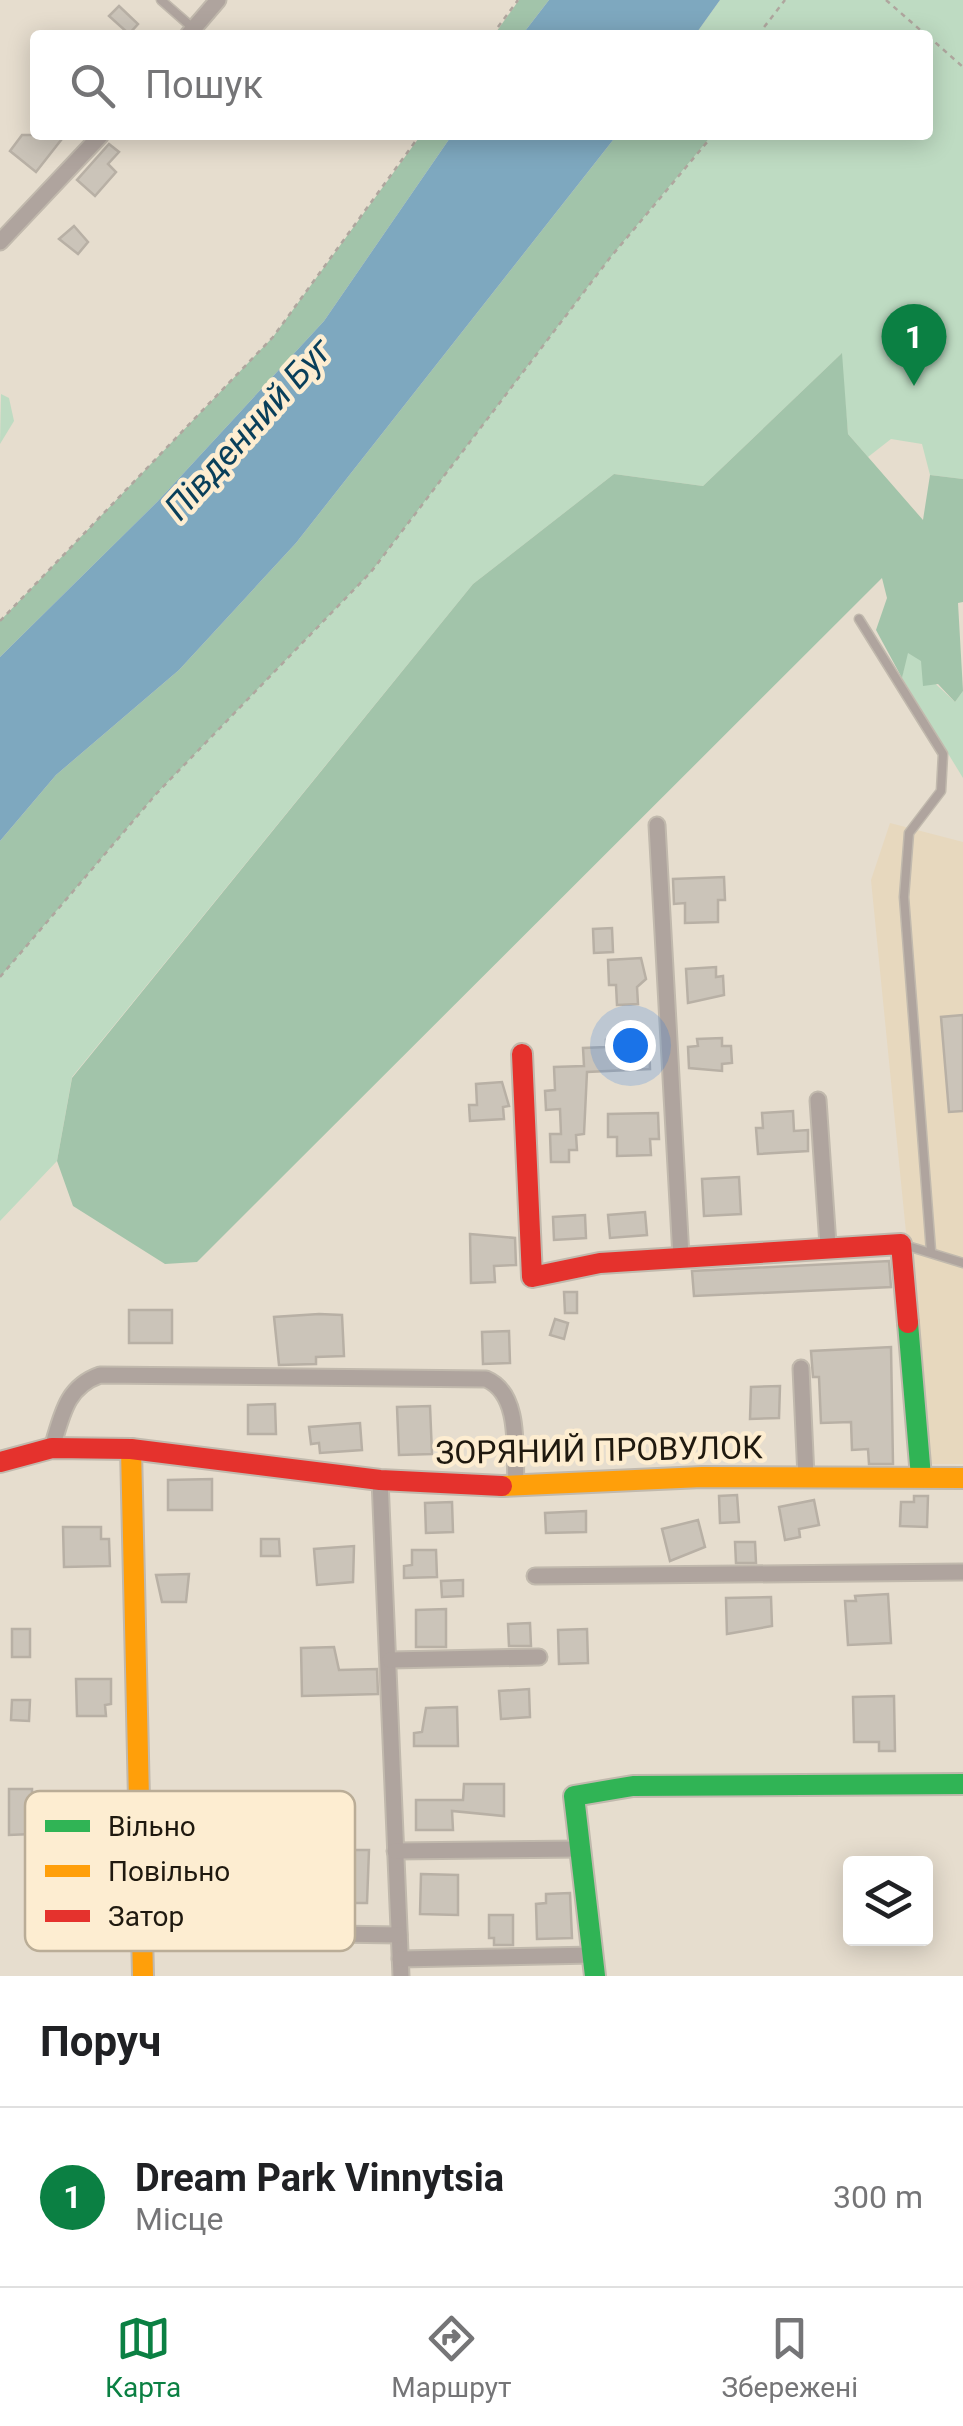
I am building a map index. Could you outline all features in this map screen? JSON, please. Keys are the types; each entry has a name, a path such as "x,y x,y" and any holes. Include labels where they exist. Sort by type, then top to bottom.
{"street":[{"path":"193,30 218,0"},
{"path":"0,242 96,140"},
{"path":"657,826 681,1256"},
{"path":"522,1054 532,1277 600,1262 901,1244 921,1477"},
{"path":"818,1100 828,1246"},
{"path":"801,1368 806,1478"},
{"path":"52,1448 66,1403 79,1383 100,1375 486,1379 500,1385 509,1398 516,1487"},
{"name":"ЗОРЯНИЙ ПРОВУЛОК","path":"0,1462 52,1448 131,1449 380,1480 516,1487 702,1477 963,1478"},
{"path":"131,1449 139,1791"},
{"path":"380,1480 400,1968 594,1965 574,1796 633,1786 963,1784"},
{"path":"536,1576 963,1572"},
{"path":"390,1660 539,1657"},
{"path":"394,1852 580,1849"},
{"path":"355,1934 399,1935"},
{"path":"143,1951 144,1976"}],"lane":[{"path":"161,0 189,30"},
{"path":"859,619 943,754 941,791 909,834 904,897 931,1251"},
{"path":"901,1244 963,1264"}],"path":[{"path":"496,30 518,0"},
{"path":"762,30 785,0"},
{"path":"886,0 920,30"},
{"path":"933,41 963,67"},
{"path":"0,620 273,337 416,140"},
{"path":"0,977 157,793 371,572 609,259 709,140"}],"shaded area":[{"path":"890,823 963,842 963,1464 929,1464 871,880"}],"green space":[{"path":"519,0 549,0 526,30 498,30"},
{"path":"720,0 963,0 963,479 930,475 922,444 891,439 868,457 848,434 841,354 703,486 614,474 473,584 72,1077 57,1161 0,1221 0,977 157,793 371,572 609,259 708,140 933,140 933,30 699,30"},
{"path":"417,140 449,140 324,321 157,502 0,657 0,621 273,337"},
{"path":"613,140 708,140 609,259 371,572 157,793 0,977 0,841 56,775 179,670 296,543"},
{"path":"842,353 848,434 923,520 930,475 963,479 963,602 958,603 963,691 955,702 938,684 923,686 921,661 908,653 902,678 876,630 887,598 882,578 197,1262 165,1264 73,1206 57,1161 72,1078 473,584 614,474 703,486"},
{"path":"1,394 9,398 14,421 0,444"},
{"path":"907,652 921,660 925,674 955,702 963,691 963,778 902,678"}],"water":[{"path":"549,0 720,0 699,30 526,30"},
{"name":"Південний Буг","path":"449,140 613,140 296,543 179,670 56,775 0,841 0,657 157,502 324,321"}],"building":[{"path":"119,6 138,24 133,30 125,30 109,16"},
{"path":"22,135 30,135 30,140 61,140 36,172 10,151"},
{"path":"109,144 119,152 108,164 116,172 95,196 77,180"},
{"path":"74,226 88,242 78,254 59,239"},
{"path":"724,877 725,900 718,900 718,922 685,923 685,903 674,904 673,879"},
{"path":"612,928 613,952 594,953 593,929"},
{"path":"641,958 646,979 637,987 638,1004 617,1005 616,985 609,985 608,960"},
{"path":"716,967 716,977 723,976 724,995 688,1003 686,969"},
{"path":"963,1015 963,1111 949,1112 941,1017"},
{"path":"649,1038 650,1069 587,1072 584,1134 576,1135 577,1150 569,1150 569,1162 551,1162 550,1134 561,1134 560,1109 546,1110 545,1091 555,1090 554,1067 584,1066 583,1048 606,1047 606,1040"},
{"path":"722,1038 722,1046 731,1046 732,1063 722,1064 722,1071 689,1068 688,1047 698,1046 697,1039"},
{"path":"502,1082 509,1106 503,1107 504,1119 470,1121 469,1105 477,1105 476,1084"},
{"path":"793,1111 794,1131 808,1130 808,1151 758,1154 756,1128 763,1128 762,1113"},
{"path":"658,1113 659,1139 650,1139 651,1155 617,1156 617,1137 608,1137 608,1114"},
{"path":"739,1177 741,1214 704,1216 702,1179"},
{"path":"645,1212 647,1235 610,1238 608,1215"},
{"path":"585,1215 586,1238 554,1240 553,1217"},
{"path":"470,1234 515,1238 516,1265 494,1266 495,1282 471,1283"},
{"path":"889,1261 891,1287 694,1296 692,1271"},
{"path":"564,1292 577,1292 577,1313 565,1313"},
{"path":"129,1310 172,1310 172,1343 129,1343"},
{"path":"342,1315 344,1356 316,1357 316,1364 279,1365 274,1317"},
{"path":"555,1319 568,1323 564,1339 550,1335"},
{"path":"509,1331 510,1363 483,1364 482,1332"},
{"path":"891,1347 893,1464 869,1464 868,1449 852,1450 851,1422 821,1423 819,1377 813,1377 811,1351"},
{"path":"780,1386 779,1418 750,1419 751,1387"},
{"path":"275,1404 276,1434 248,1434 248,1405"},
{"path":"430,1406 432,1454 399,1455 397,1407"},
{"path":"360,1423 362,1450 320,1453 319,1443 311,1444 309,1427"},
{"path":"212,1479 212,1510 168,1510 168,1480"},
{"path":"737,1495 739,1522 720,1523 719,1496"},
{"path":"914,1496 928,1496 927,1527 900,1526 901,1502 914,1502"},
{"path":"814,1500 819,1525 799,1529 800,1537 785,1540 779,1507"},
{"path":"452,1502 453,1532 426,1533 425,1503"},
{"path":"586,1511 586,1532 546,1533 545,1513"},
{"path":"698,1520 705,1547 670,1561 662,1529"},
{"path":"63,1527 101,1527 101,1539 109,1539 110,1566 64,1567"},
{"path":"261,1539 279,1539 280,1556 261,1556"},
{"path":"735,1542 755,1542 756,1563 736,1563"},
{"path":"354,1546 353,1582 317,1585 314,1549"},
{"path":"412,1550 436,1550 437,1577 404,1578 404,1566 412,1565"},
{"path":"189,1574 186,1602 162,1602 156,1575"},
{"path":"463,1580 463,1596 442,1597 441,1581"},
{"path":"888,1594 891,1643 848,1645 845,1601 856,1601 855,1596"},
{"path":"771,1597 772,1626 727,1634 726,1598"},
{"path":"446,1609 446,1647 416,1647 416,1610"},
{"path":"530,1623 531,1646 509,1646 508,1624"},
{"path":"12,1629 30,1629 30,1657 12,1657"},
{"path":"587,1629 588,1663 559,1664 558,1630"},
{"path":"334,1647 339,1670 377,1669 378,1694 302,1696 301,1648"},
{"path":"76,1679 111,1679 111,1704 105,1705 106,1716 77,1716"},
{"path":"529,1689 530,1717 501,1719 499,1691"},
{"path":"894,1696 895,1751 879,1751 879,1742 854,1742 853,1697"},
{"path":"12,1700 30,1700 29,1721 11,1720"},
{"path":"457,1707 458,1746 414,1746 414,1733 422,1732 426,1708"},
{"path":"464,1784 504,1784 504,1816 452,1811 453,1830 416,1830 416,1800 463,1800"},
{"path":"9,1789 32,1789 25,1791 25,1834 9,1835"},
{"path":"355,1850 369,1850 367,1903 355,1903"},
{"path":"421,1874 458,1875 458,1915 420,1914"},
{"path":"570,1893 572,1938 537,1939 536,1904 546,1903 546,1894"},
{"path":"489,1915 513,1915 513,1945 494,1945 494,1938 489,1938"}],"traffic: fast":[{"path":"908,1323 921,1477"},
{"path":"595,1976 574,1796 633,1786 963,1784"}],"traffic: slow":[{"path":"131,1449 139,1791"},
{"path":"502,1486 702,1477 963,1478"},
{"path":"142,1951 143,1976"}],"traffic: jam":[{"path":"522,1054 532,1277 600,1263 901,1244 908,1323"},
{"path":"0,1462 52,1448 131,1449 380,1480 502,1486"}],"place":[{"name":"Dream Park Vinnytsia","path":"914,386"}]}
